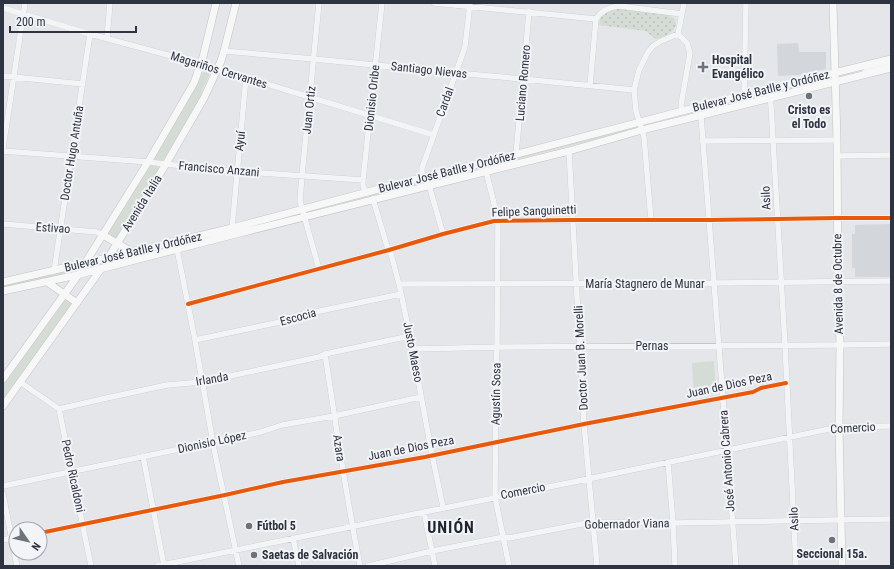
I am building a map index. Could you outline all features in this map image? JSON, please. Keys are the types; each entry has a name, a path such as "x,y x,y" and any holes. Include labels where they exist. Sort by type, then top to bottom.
{"main road":[{"name":"Avenida Italia","path":"3,379 85,264 190,91 201,64 216,3"},
{"name":"Avenida Italia","path":"3,406 100,270 166,164 204,98 215,69 224,51 236,3"},
{"name":"Avenida 8 de Octubre","path":"833,3 836,72 840,345 839,427 842,566"},
{"name":"Bulevar José Batlle y Ordóñez","path":"3,291 100,270 177,249 304,213 323,203 891,59"},
{"name":"Bulevar José Batlle y Ordóñez","path":"3,282 85,264 232,228 373,200 642,130 891,68"},
{"path":"701,116 702,111 730,103 742,96"},
{"path":"103,235 132,252"},
{"path":"47,282 77,303"}],"street":[{"path":"3,149 25,3"},
{"path":"107,38 110,3"},
{"name":"Juan Ortiz","path":"304,213 300,201 319,3"},
{"name":"Dionisio Oribe","path":"366,193 363,186 363,180 382,3"},
{"path":"434,3 470,5 596,19"},
{"path":"678,34 684,3"},
{"path":"742,96 746,3"},
{"name":"Cardal","path":"424,177 422,168 465,47 470,5"},
{"path":"590,85 596,19 605,10 613,6 619,6 682,14"},
{"name":"Magariños Cervantes","path":"3,8 90,34 201,64 434,135"},
{"name":"Luciano Romero","path":"516,154 529,12"},
{"name":"Doctor Hugo Antuña","path":"54,271 90,34"},
{"path":"651,220 644,137 636,111 634,90 639,70 648,52 661,40 678,34"},
{"path":"678,34 687,43 690,53 681,105 682,111"},
{"name":"Santiago Nievas","path":"224,51 634,90"},
{"name":"Bulevar José Batlle y Ordóñez","path":"861,76 868,70 891,64"},
{"path":"3,76 83,84"},
{"name":"Ayuí","path":"232,228 246,78"},
{"name":"Asilo","path":"770,89 796,566"},
{"name":"José Antonio Cabrera","path":"701,116 736,566"},
{"path":"702,141 837,140"},
{"name":"Francisco Anzani","path":"3,149 71,157 363,180"},
{"name":"Doctor Juan B. Morelli","path":"569,150 584,424 597,566"},
{"path":"837,156 891,155"},
{"name":"Agustín Sosa","path":"486,171 498,220 495,497 509,566"},
{"path":"424,177 429,185 443,234"},
{"name":"Justo Maeso","path":"373,200 391,254 399,284 443,508"},
{"path":"304,213 319,268"},
{"name":"Felipe Sanguinetti","path":"188,304 498,220 891,218"},
{"name":"Estivao","path":"3,224 97,232 103,235"},
{"path":"177,249 213,442 239,566"},
{"name":"María Stagnero de Munar","path":"399,284 891,281"},
{"name":"Escocia","path":"195,340 285,321 296,316 401,294"},
{"name":"Irlanda","path":"59,409 167,385 202,382 410,336"},
{"name":"Pernas","path":"412,349 580,346 891,344"},
{"name":"Azara","path":"325,354 343,472 360,566"},
{"path":"20,382 59,409"},
{"name":"Juan de Dios Peza","path":"48,531 154,510 283,482 432,455 584,424 754,392 761,388 786,383"},
{"name":"Dionisio López","path":"3,486 261,432 282,425 421,398"},
{"name":"Pedro Ricaldoni","path":"59,409 91,566"},
{"name":"Comercio","path":"156,566 839,427 891,426"},
{"path":"143,456 164,565"},
{"path":"668,462 675,566"},
{"path":"3,494 10,521"},
{"path":"424,512 435,566"},
{"name":"Gobernador Viana","path":"368,566 432,551 592,522 673,523 891,519"},
{"path":"293,538 299,566"}],"shaded area":[{"path":"620,8 669,15 674,19 676,26 670,33 657,39 646,31 599,25 603,15 609,11"},
{"path":"798,43 799,52 826,52 826,69 798,75 778,76 777,44"},
{"path":"207,68 209,69 210,73 199,101 164,159 156,161 154,157 193,92 204,70"},
{"path":"827,78 827,80 772,94 772,91"},
{"path":"637,127 636,129 431,181 430,180 431,179"},
{"path":"150,165 157,166 159,168 116,239 108,233"},
{"path":"423,181 423,183 308,212 307,211"},
{"path":"293,215 293,217 110,263 110,262"},
{"path":"891,224 891,277 855,277 855,268 852,268 852,234 855,234 855,225"},
{"path":"73,269 75,270 74,273 3,288 3,284"},
{"path":"65,299 72,304 3,399 3,384"},
{"path":"714,361 716,394 694,395 692,363"}],"cycle path":[{"path":"188,304 494,221 891,218"},
{"path":"48,531 283,482 425,457 584,424 753,392 761,388 786,383"}],"place":[{"name":"Hospital Evangélico","path":"703,67"},
{"name":"Cristo es el Todo","path":"809,96"},
{"name":"Fútbol 5","path":"249,526"},
{"name":"Seccional 15a.","path":"832,540"},
{"name":"Saetas de Salvación","path":"254,555"}],"district":[{"name":"UNIÓN","path":"451,527"}]}
